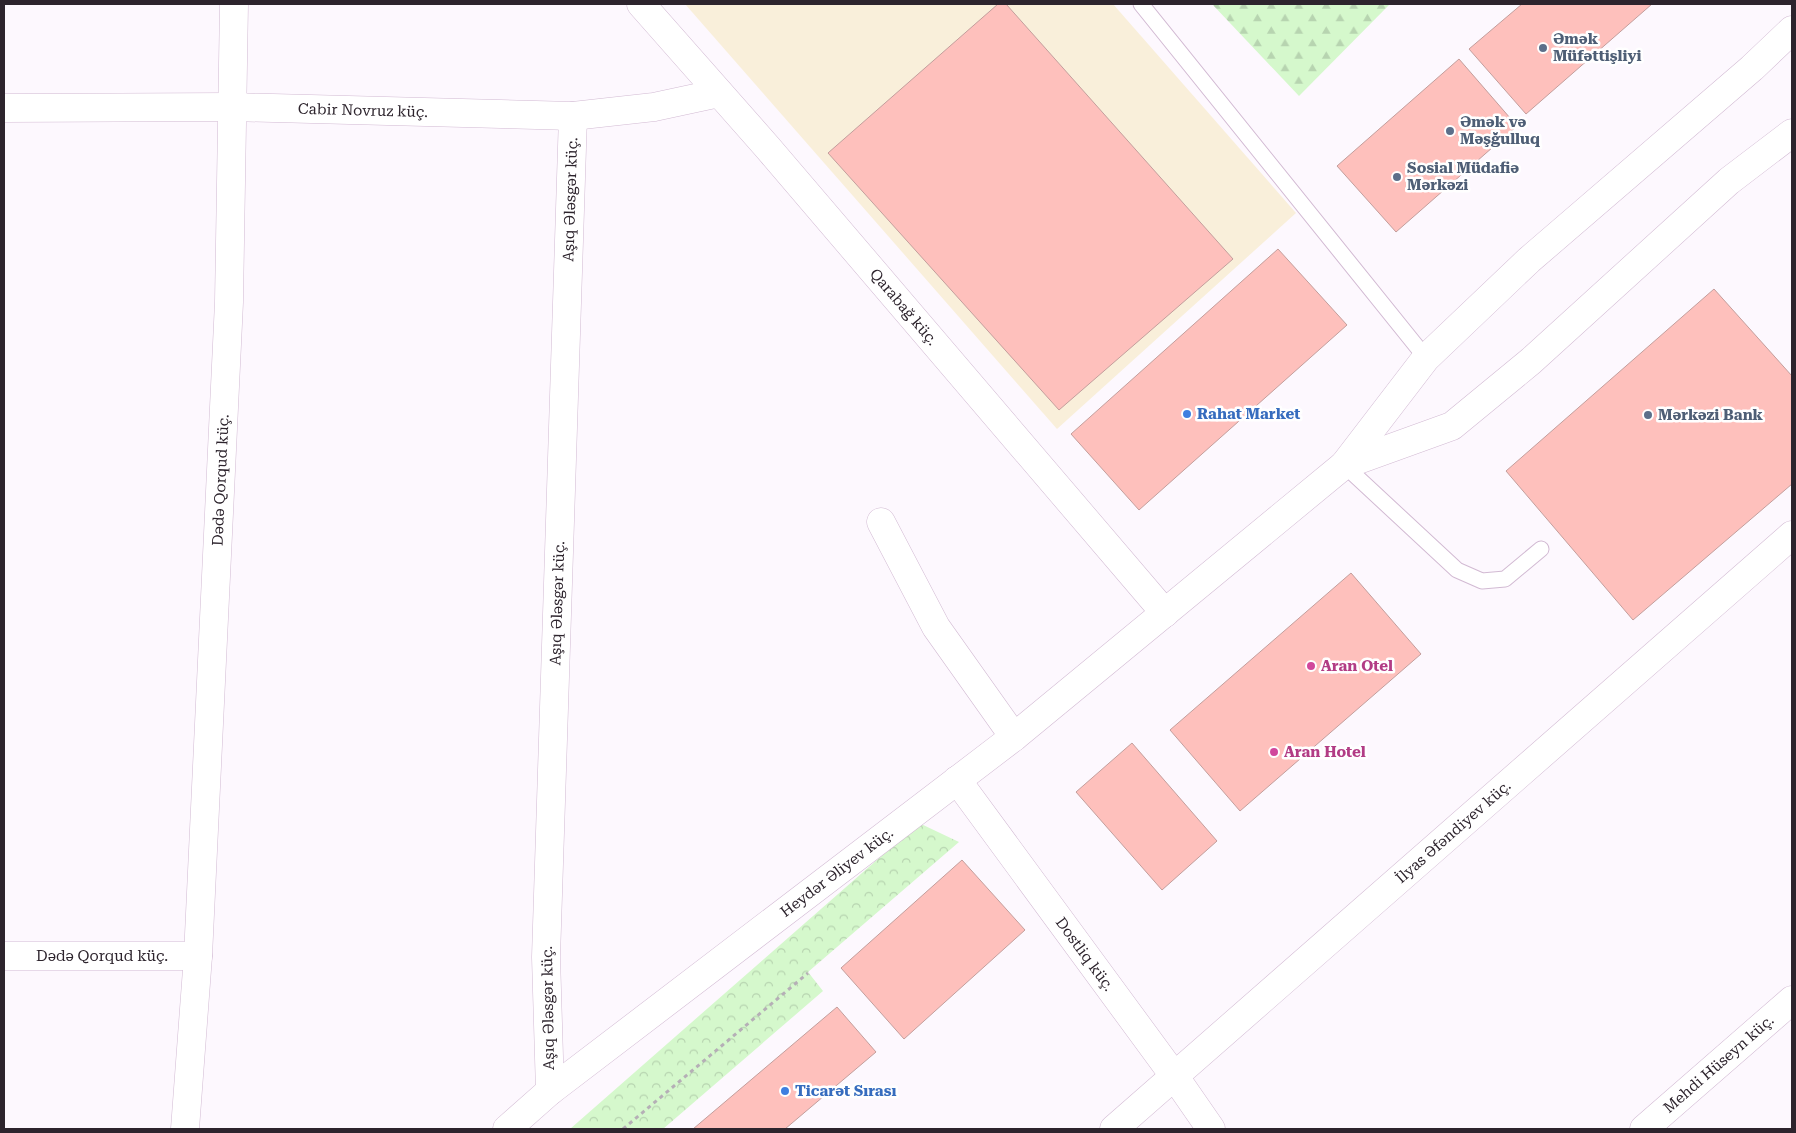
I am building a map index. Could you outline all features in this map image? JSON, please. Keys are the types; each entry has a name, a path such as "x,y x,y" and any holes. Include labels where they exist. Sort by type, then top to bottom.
{"main road":[{"name":"Dədə Qorqud küç.","path":"185,1129 198,956 229,302 234,4"},
{"name":"Qarabağ küç.","path":"641,4 1165,613"},
{"path":"1344,465 1426,358 1529,260 1752,68 1792,30"},
{"name":"Cabir Novruz küç.","path":"4,108 232,106 572,116 654,107 719,93"},
{"name":"Aşıq Ələsgər küç.","path":"550,1091 546,957 572,116"},
{"path":"1344,465 1452,426 1531,361 1729,180 1792,133"},
{"name":"Heydər Əliyev küç.","path":"507,1129 550,1091 1014,737 1344,465"},
{"path":"881,522 936,627 1014,737"},
{"name":"İlyas Əfəndiyev küç.","path":"1114,1129 1792,535"},
{"name":"Dostliq küç.","path":"956,780 1175,1077 1211,1129"},
{"name":"Dədə Qorqud küç.","path":"4,956 198,956"},
{"name":"Mehdi Hüseyn küç.","path":"1644,1129 1792,1000"}],"lane":[{"path":"1141,4 1426,358"},
{"path":"1344,465 1457,570 1482,582 1505,579 1541,549"}],"path":[{"path":"623,1129 808,973"}],"shaded area":[{"path":"685,4 1113,4 1296,213 1057,429"}],"green space":[{"path":"1212,4 1390,4 1299,96"},
{"path":"919,823 959,842 808,972 823,991 663,1129 570,1129"}],"building":[{"path":"998,4 1006,4 1233,259 1059,410 828,153"},
{"path":"1522,4 1652,4 1526,114 1469,49"},
{"path":"1459,59 1517,126 1396,232 1337,166"},
{"path":"1278,249 1347,325 1139,510 1071,434"},
{"path":"1714,289 1792,376 1792,484 1633,620 1506,471"},
{"path":"1351,573 1421,654 1240,811 1170,730"},
{"path":"1132,743 1217,841 1162,890 1076,792"},
{"path":"962,860 1025,930 904,1039 841,968"},
{"name":"Ticarət Sırası","path":"837,1007 876,1052 785,1129 693,1129"}],"place":[{"name":"Əmək Müfəttişliyi","path":"1543,48"},
{"name":"Əmək və Məşğulluq","path":"1450,131"},
{"name":"Sosial Müdafiə Mərkəzi","path":"1397,177"},
{"name":"Rahat Market","path":"1187,414"},
{"name":"Mərkəzi Bank","path":"1648,415"},
{"name":"Aran Otel","path":"1311,666"},
{"name":"Aran Hotel","path":"1274,752"},
{"name":"Ticarət Sırası","path":"785,1091"}]}
